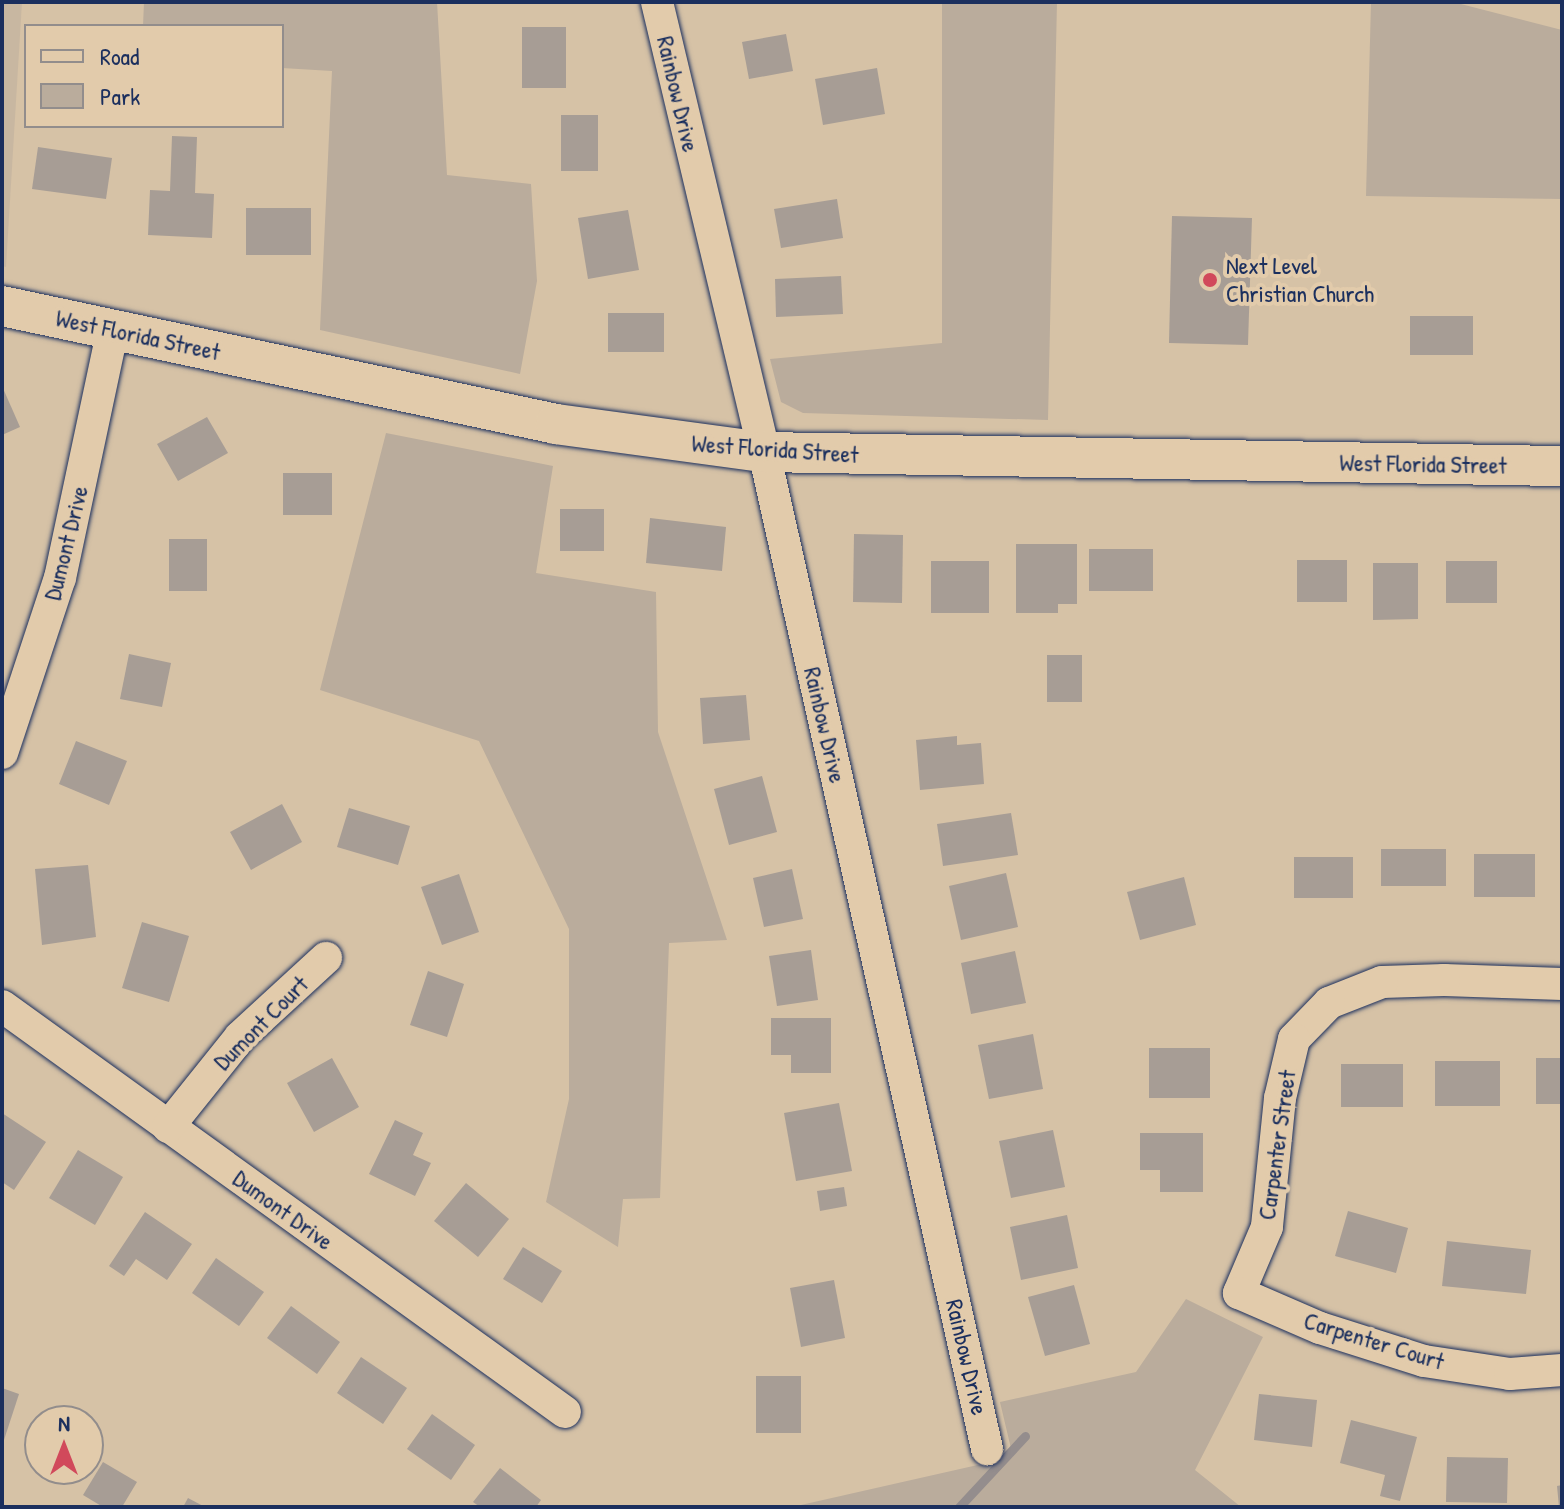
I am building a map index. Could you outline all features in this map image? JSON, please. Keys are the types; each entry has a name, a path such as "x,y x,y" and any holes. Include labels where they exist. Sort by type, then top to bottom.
{"main road":[{"name":"West Florida Street","path":"2,306 556,424 764,452 1562,466"}],"street":[{"name":"Rainbow Drive","path":"657,2 764,452 987,1449"},
{"name":"Dumont Drive","path":"2,753 60,578 113,329"},
{"name":"Dumont Court","path":"168,1127 240,1037 326,958"},
{"name":"Carpenter Street","path":"1239,1293 1267,1227 1280,1098 1294,1039 1329,1003 1382,982 1444,980 1562,984"},
{"name":"Dumont Drive","path":"2,1006 565,1412"},
{"name":"Carpenter Court","path":"1239,1293 1320,1328 1424,1361 1510,1374 1562,1370"}],"shaded area":[{"path":"2,2 22,2 6,267 2,266"}],"green space":[{"path":"144,2 437,2 447,175 531,184 537,281 520,374 320,330 332,71 284,68 284,24 143,24"},
{"path":"942,2 1057,2 1048,420 803,413 781,402 770,359 942,343"},
{"path":"1371,2 1453,2 1562,30 1562,199 1366,196"},
{"path":"386,433 553,466 536,573 656,592 658,732 727,940 669,943 660,1198 623,1199 618,1247 546,1202 569,1099 569,929 479,741 320,690"},
{"path":"1186,1299 1263,1337 1195,1470 1241,1507 792,1507 1013,1457 1000,1402 1136,1372"}],"building":[{"path":"522,27 566,27 566,88 522,88"},
{"path":"786,34 793,71 749,79 742,42"},
{"path":"877,68 885,114 823,125 815,79"},
{"path":"561,115 598,115 598,171 561,171"},
{"path":"172,136 197,137 195,193 214,194 212,238 148,235 150,190 170,191"},
{"path":"38,147 112,158 106,199 32,189"},
{"path":"837,199 843,238 781,248 774,209"},
{"path":"246,208 311,208 311,255 246,255"},
{"path":"628,210 639,270 588,279 578,218"},
{"name":"Next Level Christian Church","path":"1172,216 1252,218 1248,345 1169,343"},
{"path":"841,276 843,314 776,317 775,279"},
{"path":"608,313 664,313 664,352 608,352"},
{"path":"1410,316 1473,316 1473,355 1410,355"},
{"path":"2,386 20,427 2,435"},
{"path":"207,417 228,453 178,481 157,444"},
{"path":"283,473 332,473 332,515 283,515"},
{"path":"560,509 604,509 604,551 560,551"},
{"path":"650,518 726,527 722,571 646,563"},
{"path":"854,534 903,535 902,603 853,602"},
{"path":"169,539 207,539 207,591 169,591"},
{"path":"1016,544 1077,544 1077,604 1058,604 1058,613 1016,613"},
{"path":"1089,549 1153,549 1153,591 1089,591"},
{"path":"1297,560 1347,560 1347,602 1297,602"},
{"path":"931,561 989,561 989,613 931,613"},
{"path":"1446,561 1497,561 1497,603 1446,603"},
{"path":"1373,563 1418,563 1418,619 1373,620"},
{"path":"129,654 171,663 162,707 120,699"},
{"path":"1047,655 1082,655 1082,702 1047,702"},
{"path":"746,695 750,740 703,744 700,698"},
{"path":"957,736 957,745 981,743 984,784 920,790 916,740"},
{"path":"76,741 127,761 109,805 59,784"},
{"path":"762,776 777,832 729,845 714,789"},
{"path":"282,804 302,842 251,870 230,832"},
{"path":"349,808 410,826 398,865 337,847"},
{"path":"1011,813 1018,855 943,866 937,824"},
{"path":"1381,849 1446,849 1446,886 1381,886"},
{"path":"1474,854 1535,854 1535,897 1474,897"},
{"path":"1294,857 1353,857 1353,898 1294,898"},
{"path":"88,865 96,937 42,945 35,869"},
{"path":"792,869 803,919 764,927 753,878"},
{"path":"1006,873 1018,927 961,940 949,886"},
{"path":"459,874 479,932 442,945 421,887"},
{"path":"1184,877 1196,925 1140,940 1127,892"},
{"path":"142,922 189,936 169,1002 122,988"},
{"path":"811,950 818,1000 777,1006 769,956"},
{"path":"1015,951 1026,1003 971,1014 961,963"},
{"path":"428,971 464,984 447,1037 410,1025"},
{"path":"771,1018 831,1018 831,1073 791,1073 791,1055 771,1055"},
{"path":"1033,1034 1043,1089 989,1099 978,1045"},
{"path":"1149,1048 1210,1048 1210,1098 1149,1098"},
{"path":"332,1058 359,1107 314,1132 287,1083"},
{"path":"1536,1058 1562,1058 1562,1104 1536,1104"},
{"path":"1435,1061 1500,1061 1500,1106 1435,1106"},
{"path":"1341,1064 1403,1064 1403,1107 1341,1107"},
{"path":"839,1103 852,1171 796,1181 784,1113"},
{"path":"2,1113 46,1142 14,1190 2,1182"},
{"path":"395,1120 423,1133 413,1155 431,1163 415,1196 369,1174"},
{"path":"1053,1130 1065,1187 1011,1198 999,1141"},
{"path":"1140,1133 1203,1133 1203,1192 1160,1192 1160,1170 1140,1170"},
{"path":"78,1150 123,1177 95,1225 49,1198"},
{"path":"466,1183 509,1219 478,1257 434,1221"},
{"path":"844,1187 847,1206 820,1211 817,1191"},
{"path":"1348,1211 1408,1228 1396,1273 1335,1256"},
{"path":"145,1212 192,1244 167,1280 136,1259 124,1276 109,1266"},
{"path":"1067,1215 1078,1268 1021,1280 1010,1227"},
{"path":"1447,1241 1531,1250 1526,1294 1442,1286"},
{"path":"523,1247 562,1271 542,1303 503,1279"},
{"path":"216,1258 264,1292 239,1326 192,1293"},
{"path":"834,1280 845,1338 801,1347 790,1288"},
{"path":"1074,1285 1090,1344 1045,1356 1028,1297"},
{"path":"291,1306 340,1342 317,1374 267,1338"},
{"path":"361,1357 407,1388 383,1424 337,1393"},
{"path":"756,1376 801,1376 801,1433 756,1433"},
{"path":"2,1388 19,1394 3,1443 2,1443"},
{"path":"1259,1394 1317,1400 1312,1447 1254,1440"},
{"path":"432,1414 475,1445 451,1480 407,1449"},
{"path":"1351,1420 1417,1437 1400,1501 1380,1496 1385,1475 1340,1463"},
{"path":"1447,1457 1508,1458 1507,1503 1446,1502"},
{"path":"104,1463 137,1482 122,1507 103,1507 83,1495 89,1485 104,1485"},
{"path":"500,1468 541,1500 536,1507 480,1507 473,1502"},
{"path":"1562,1485 1562,1507 1559,1507 1557,1486"},
{"path":"188,1498 205,1507 183,1507"}],"waterway":[{"path":"959,1507 1025,1436"}],"place":[{"name":"Next Level Christian Church","path":"1210,280"}]}
